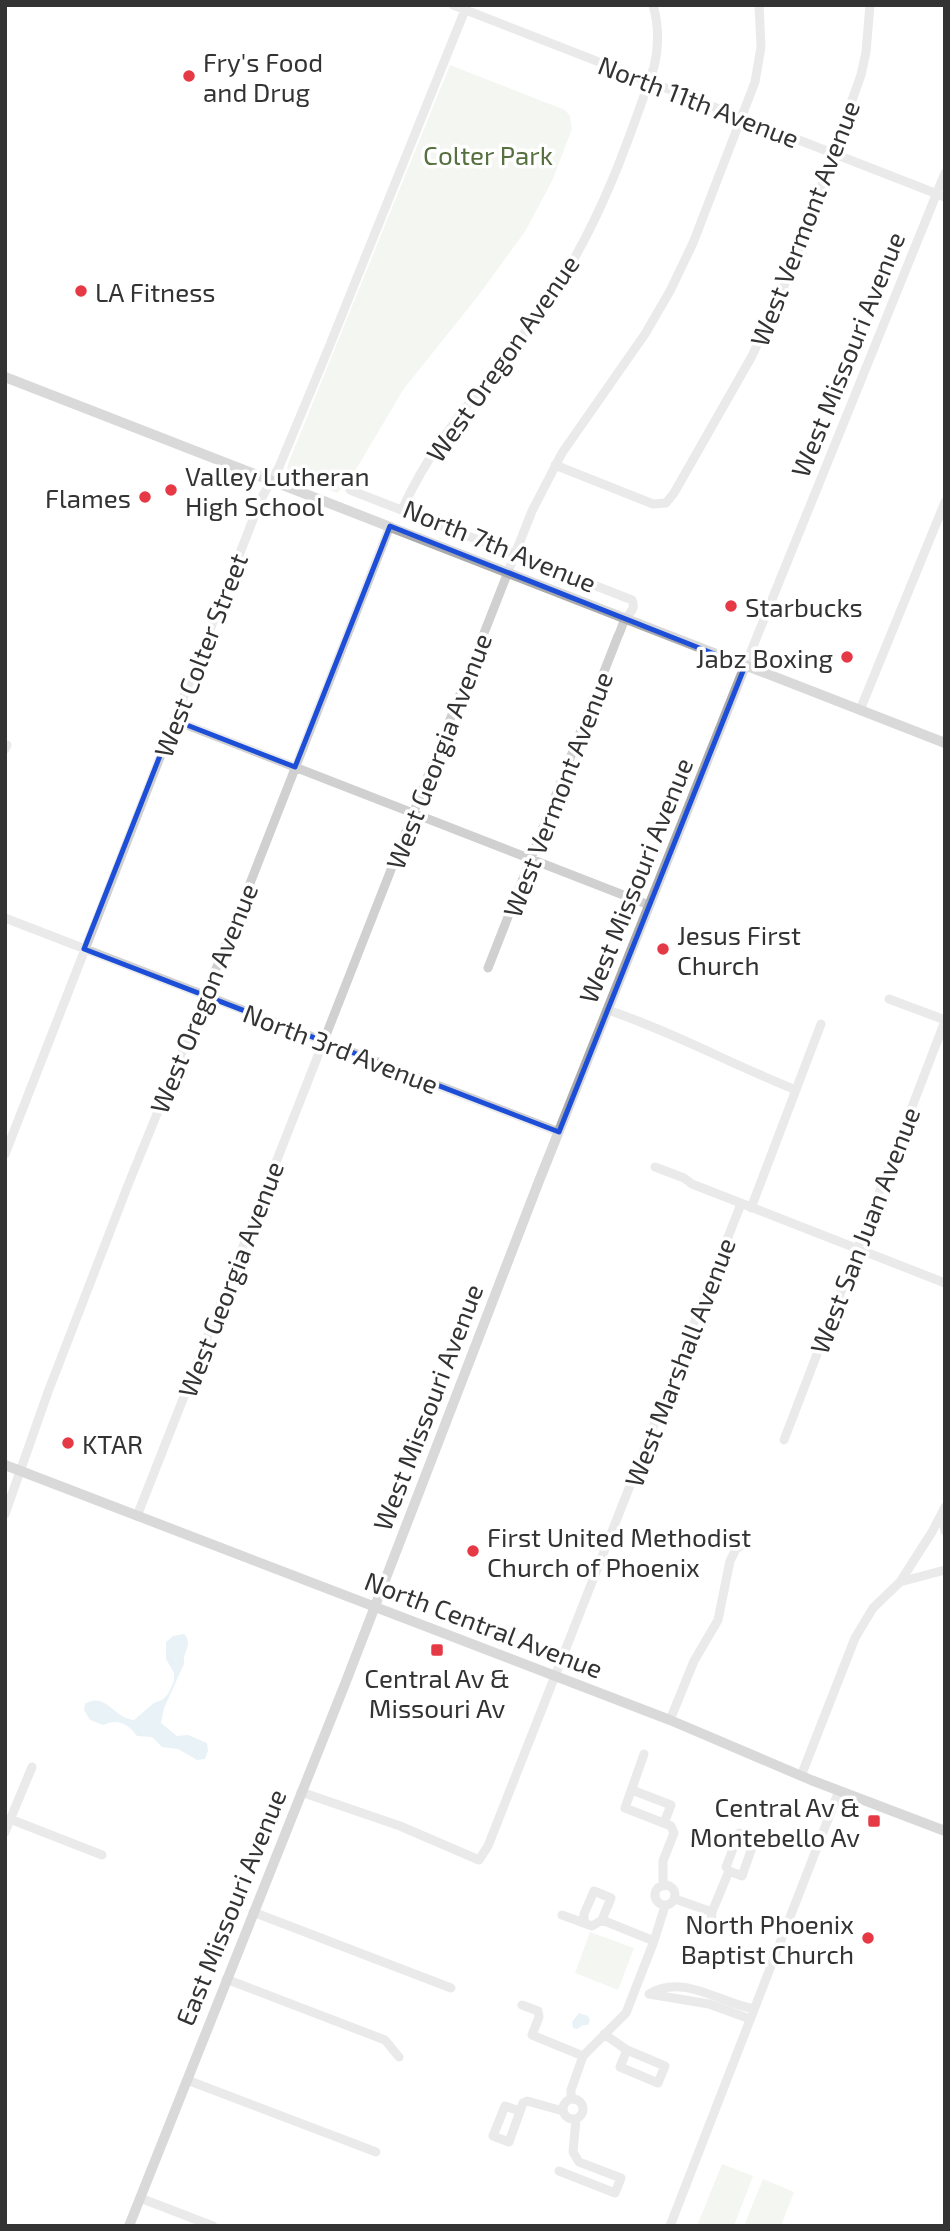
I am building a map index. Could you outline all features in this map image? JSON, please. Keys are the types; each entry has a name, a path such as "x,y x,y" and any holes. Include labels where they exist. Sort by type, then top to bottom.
{"main road":[{"name":"North 7th Avenue","path":"5,377 945,743"},
{"name":"West Missouri Avenue","path":"375,1606 559,1132 745,666"},
{"name":"North Central Avenue","path":"5,1465 670,1720 801,1776 945,1831"},
{"name":"East Missouri Avenue","path":"129,2226 375,1606"}],"street":[{"name":"North 11th Avenue","path":"453,5 941,195"},
{"name":"West Oregon Avenue","path":"402,510 428,461 456,417 541,311 583,244 605,196 657,55 658,28 653,5"},
{"name":"West Georgia Avenue","path":"137,1516 532,511 555,464 645,334 693,243 755,82 760,62 759,5"},
{"name":"West Vermont Avenue","path":"555,464 653,504 666,503 705,441 752,356 793,266 862,75 870,5"},
{"name":"West Colter Street","path":"5,1154 261,499 327,352 466,8"},
{"name":"West Missouri Avenue","path":"745,666 941,195 945,173"},
{"name":"North 7th Avenue","path":"350,490 632,600 634,607 625,619"},
{"path":"860,710 945,502"},
{"name":"West Oregon Avenue","path":"5,1514 128,1185 390,526"},
{"name":"West Vermont Avenue","path":"488,968 625,619"},
{"path":"174,720 649,905"},
{"name":"North 3rd Avenue","path":"5,918 559,1132"},
{"path":"889,999 945,1021"},
{"path":"608,1010 706,1049 796,1090"},
{"name":"West San Juan Avenue","path":"784,1440 945,1021"},
{"name":"West Marshall Avenue","path":"751,1208 821,1024"},
{"path":"655,1167 751,1208 945,1283"},
{"name":"West Marshall Avenue","path":"301,1792 400,1826 479,1860 488,1846 556,1676 741,1204"},
{"path":"943,1511 945,1531"},
{"path":"801,1776 855,1638 873,1608 900,1582 943,1511"},
{"path":"670,1720 694,1661 718,1620 730,1561 736,1549 746,1543"},
{"path":"900,1582 945,1570"},
{"path":"645,1754 625,1808 671,1826 674,1833 663,1861 663,1886"},
{"path":"32,1768 7,1827 102,1855"},
{"path":"632,1790 671,1805 664,1823"},
{"path":"670,2226 839,1791"},
{"path":"710,1932 712,1912 729,1871"},
{"path":"668,1886 673,1889 675,1899 665,1906 655,1897 656,1891 668,1886"},
{"path":"562,1915 592,1926 602,1920 611,1898 594,1891 584,1914 584,1923"},
{"path":"675,1899 712,1912"},
{"path":"571,2099 571,2090 583,2056 626,2013 665,1906"},
{"path":"253,1912 451,1988"},
{"path":"602,1920 654,1941"},
{"path":"226,1979 385,2040 399,2057"},
{"path":"649,1993 660,1987 686,1988 754,2009"},
{"path":"634,1994 649,1993 709,2004 750,2019"},
{"path":"522,2004 538,2011 539,2017 532,2035 583,2056"},
{"path":"604,2034 626,2050 665,2066 658,2083 620,2067 626,2050"},
{"path":"187,2080 376,2152"},
{"path":"559,2171 615,2193 621,2178 579,2162 573,2152 576,2119 583,2112 583,2105 578,2100 571,2099 566,2102 563,2111"},
{"path":"520,2111 523,2103 527,2101 563,2111 569,2119 576,2119"},
{"path":"573,2177 579,2162"},
{"path":"140,2198 213,2226"}],"highlighted area":[{"path":"390,526 745,666 559,1132 84,949 174,720 295,767"}],"green space":[{"name":"Colter Park","path":"450,65 565,110 570,116 572,129 552,181 526,230 478,296 403,390 348,483 337,493 292,475 287,469 288,464"},
{"path":"590,1932 634,1948 618,1990 575,1973"},
{"path":"722,2164 753,2176 734,2226 697,2226"},
{"path":"763,2179 794,2192 781,2226 744,2226"}],"water":[{"path":"184,1634 188,1645 184,1664 164,1708 161,1723 177,1736 188,1735 207,1743 205,1759 197,1760 178,1749 162,1747 152,1737 137,1736 122,1723 103,1725 90,1720 84,1710 85,1704 92,1701 104,1703 134,1720 154,1703 162,1700 174,1681 174,1673 166,1659 166,1642 173,1636"},
{"path":"579,2013 588,2016 588,2025 573,2028 572,2022"}],"place":[{"name":"Fry's Food and Drug","path":"189,76"},
{"name":"LA Fitness","path":"81,291"},
{"name":"Valley Lutheran High School","path":"171,490"},
{"name":"Flames","path":"145,497"},
{"name":"Starbucks","path":"731,606"},
{"name":"Jabz Boxing","path":"847,657"},
{"name":"Jesus First Church","path":"663,949"},
{"name":"KTAR","path":"68,1443"},
{"name":"First United Methodist Church of Phoenix","path":"473,1551"},
{"name":"Central Av & Missouri Av","path":"437,1650"},
{"name":"Central Av & Montebello Av","path":"874,1821"},
{"name":"North Phoenix Baptist Church","path":"868,1938"}]}
